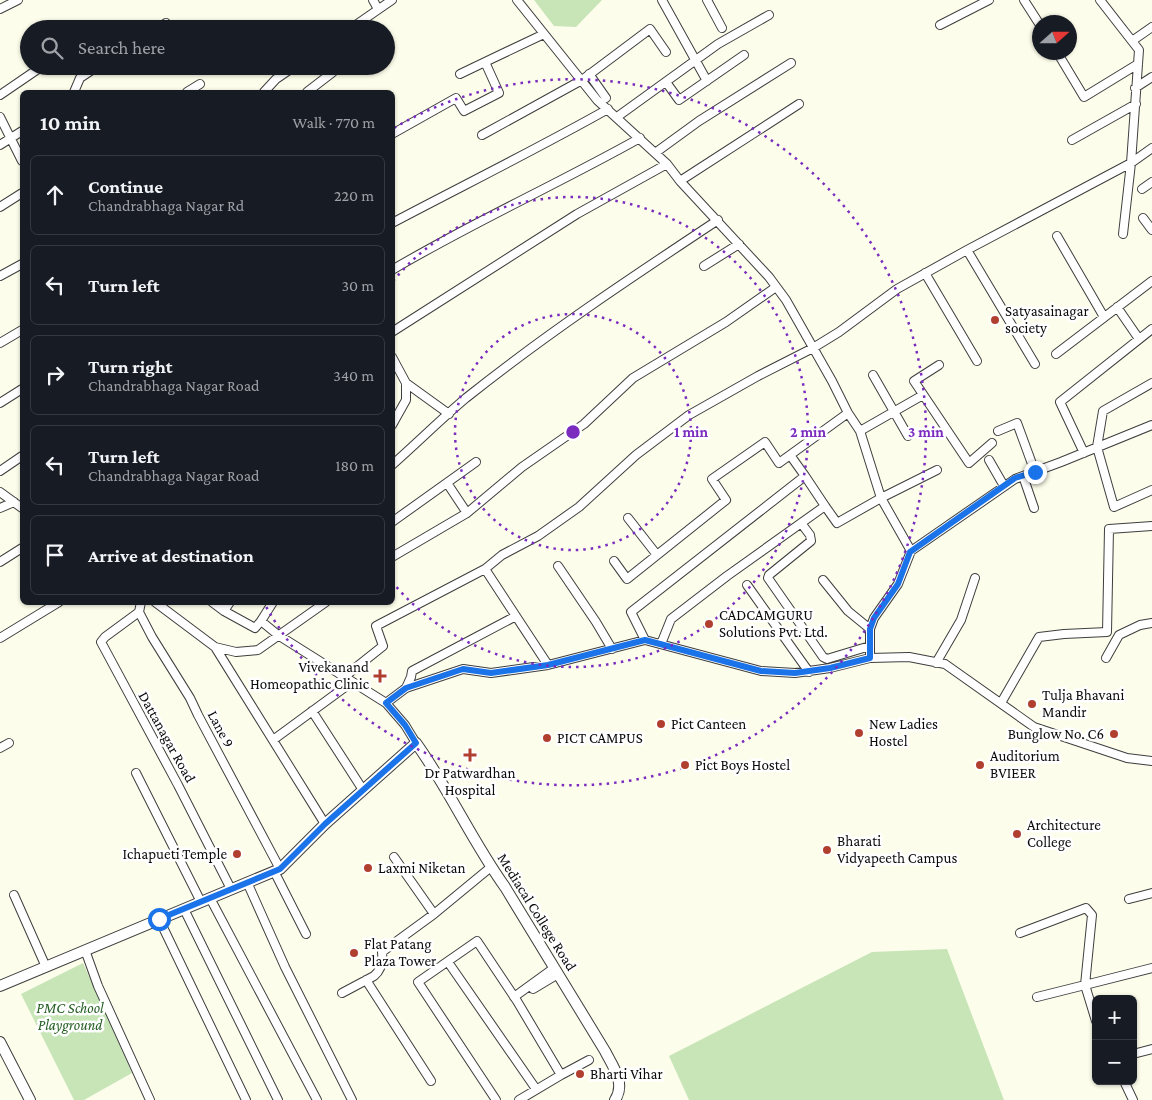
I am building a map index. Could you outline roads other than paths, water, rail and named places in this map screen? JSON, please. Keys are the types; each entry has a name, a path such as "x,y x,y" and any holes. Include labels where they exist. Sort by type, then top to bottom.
{"street":[{"path":"0,9 18,0"},
{"path":"373,0 378,10"},
{"path":"363,20 392,0"},
{"path":"517,0 597,100 667,164 680,181 718,220 786,300 848,413 860,431 880,498 910,552"},
{"path":"662,0 707,81"},
{"path":"706,0 722,28"},
{"path":"940,25 988,0"},
{"path":"1024,0 1034,15"},
{"path":"1100,0 1139,50 1131,163 1123,234"},
{"path":"617,117 718,44 769,15"},
{"path":"1132,41 1152,27"},
{"path":"482,135 582,80 650,29 666,52"},
{"path":"460,74 544,34"},
{"path":"666,82 679,100 744,55"},
{"path":"1062,60 1084,97 1138,64"},
{"path":"395,132 456,98 464,111 499,94 485,62"},
{"path":"655,153 699,121 791,63"},
{"path":"589,74 606,98"},
{"path":"0,95 29,75"},
{"path":"75,90 80,78 84,75"},
{"path":"266,90 282,75"},
{"path":"309,90 329,75"},
{"path":"1135,88 1152,77"},
{"path":"190,90 200,84"},
{"path":"680,181 799,104"},
{"path":"1072,140 1136,104"},
{"path":"395,221 564,134 608,109"},
{"path":"0,117 20,157"},
{"path":"0,145 20,132"},
{"path":"395,268 431,247 640,138"},
{"path":"344,677 383,646 376,626 484,569 502,555 538,536 579,507 636,455 689,415 758,376 813,348 839,332 897,289 1131,163 1152,148"},
{"path":"395,330 577,214 667,164"},
{"path":"1142,189 1152,182"},
{"path":"0,207 20,194"},
{"path":"1143,218 1152,230"},
{"path":"395,462 449,414 524,354 631,278 718,220"},
{"path":"1057,236 1104,317"},
{"path":"704,266 739,244"},
{"path":"967,250 1035,364"},
{"path":"0,276 20,265"},
{"path":"925,273 977,362"},
{"path":"1056,354 1152,281"},
{"path":"395,556 467,513 522,467 584,424 633,378 726,322 776,287"},
{"path":"1117,307 1138,339"},
{"path":"1084,453 1060,402 1152,329"},
{"path":"0,343 20,331"},
{"path":"395,363 406,383 449,414"},
{"path":"939,365 914,380 969,463 992,443"},
{"path":"873,375 908,436"},
{"path":"395,420 406,400 406,383"},
{"path":"1152,383 1103,410 1097,447 1114,507 1152,490"},
{"path":"0,403 20,390"},
{"path":"860,431 923,395"},
{"path":"614,561 628,579 726,500 712,479 765,442 779,462 848,413"},
{"path":"998,431 1018,423 1035,472"},
{"path":"870,658 870,629 874,618 898,584 910,552 1015,478 1035,472 1152,425"},
{"path":"790,455 838,523 880,498 937,470"},
{"path":"0,471 20,457"},
{"path":"989,460 1004,486"},
{"path":"395,520 476,462"},
{"path":"645,640 631,612 805,476"},
{"path":"1023,476 1034,508"},
{"path":"447,483 467,513"},
{"path":"0,492 20,506"},
{"path":"0,508 14,502"},
{"path":"661,644 671,620 825,506"},
{"path":"628,518 657,556"},
{"path":"801,523 810,535 811,540 769,575 768,578 823,657 827,659 870,646"},
{"path":"1000,703 1039,637 1107,632 1109,529 1152,526"},
{"path":"0,562 20,549"},
{"path":"558,566 612,649"},
{"path":"484,569 548,665"},
{"path":"936,663 960,620 975,578"},
{"path":"823,580 848,611 870,629"},
{"path":"747,585 809,672"},
{"path":"0,638 54,605"},
{"path":"139,612 140,605"},
{"path":"159,605 216,647 325,824"},
{"path":"216,605 255,628 270,605"},
{"path":"224,611 228,605"},
{"path":"216,647 236,652 258,650 322,605"},
{"name":"Lane 9","path":"139,612 152,638 190,698 277,870 306,934"},
{"name":"Dattanagar Road","path":"139,612 101,642 178,785 231,889"},
{"path":"406,688 412,671 516,616"},
{"path":"0,986 277,870 325,824 416,743 405,725 386,703 278,635 261,621"},
{"path":"1106,658 1119,635 1140,625 1152,623"},
{"path":"386,703 406,688 463,669 491,673 548,665 645,640 761,671 809,672 870,658 909,657 945,664 1034,728 1127,758 1152,761"},
{"path":"273,740 352,682"},
{"path":"312,711 363,790"},
{"path":"0,748 9,743"},
{"name":"Mediacal College Road","path":"416,743 605,1051 619,1079 620,1093 615,1100"},
{"path":"136,773 317,1100"},
{"path":"394,857 434,914"},
{"path":"342,993 378,972 382,952 434,914 491,867"},
{"path":"247,882 285,967 352,1100"},
{"path":"1130,899 1152,893"},
{"path":"14,894 46,966"},
{"path":"1020,933 1086,908 1092,915 1085,985 1092,1007"},
{"path":"184,909 278,1100"},
{"path":"159,919 246,1100"},
{"path":"496,1100 418,982 477,941 561,1075"},
{"path":"85,950 98,986 150,1100"},
{"path":"448,962 536,1089"},
{"path":"1037,997 1152,968"},
{"path":"515,999 556,971"},
{"path":"366,980 431,1081"},
{"path":"0,1042 30,1100"},
{"path":"1137,1053 1152,1049"},
{"path":"520,1100 589,1060"},
{"path":"1126,1085 1133,1100"}],"place":[{"name":"Satyasainagar society","path":"995,320"},
{"name":"CADCAMGURU Solutions Pvt. Ltd.","path":"709,624"},
{"name":"Vivekanand Homeopathic Clinic","path":"380,676"},
{"name":"Tulja Bhavani Mandir","path":"1032,704"},
{"name":"Pict Canteen","path":"661,724"},
{"name":"New Ladies Hostel","path":"859,733"},
{"name":"Bunglow No. C6","path":"1114,734"},
{"name":"PICT CAMPUS","path":"547,738"},
{"name":"Dr Patwardhan Hospital","path":"470,755"},
{"name":"Pict Boys Hostel","path":"685,765"},
{"name":"Auditorium BVIEER","path":"980,765"},
{"name":"Architecture College","path":"1017,834"},
{"name":"Bharati Vidyapeeth Campus","path":"827,850"},
{"name":"Ichapueti Temple","path":"237,854"},
{"name":"Laxmi Niketan","path":"368,868"},
{"name":"Flat Patang Plaza Tower","path":"354,953"},
{"name":"Bharti Vihar","path":"580,1074"}],"park label":[{"name":"PMC School Playground","path":"70,1016"}]}
